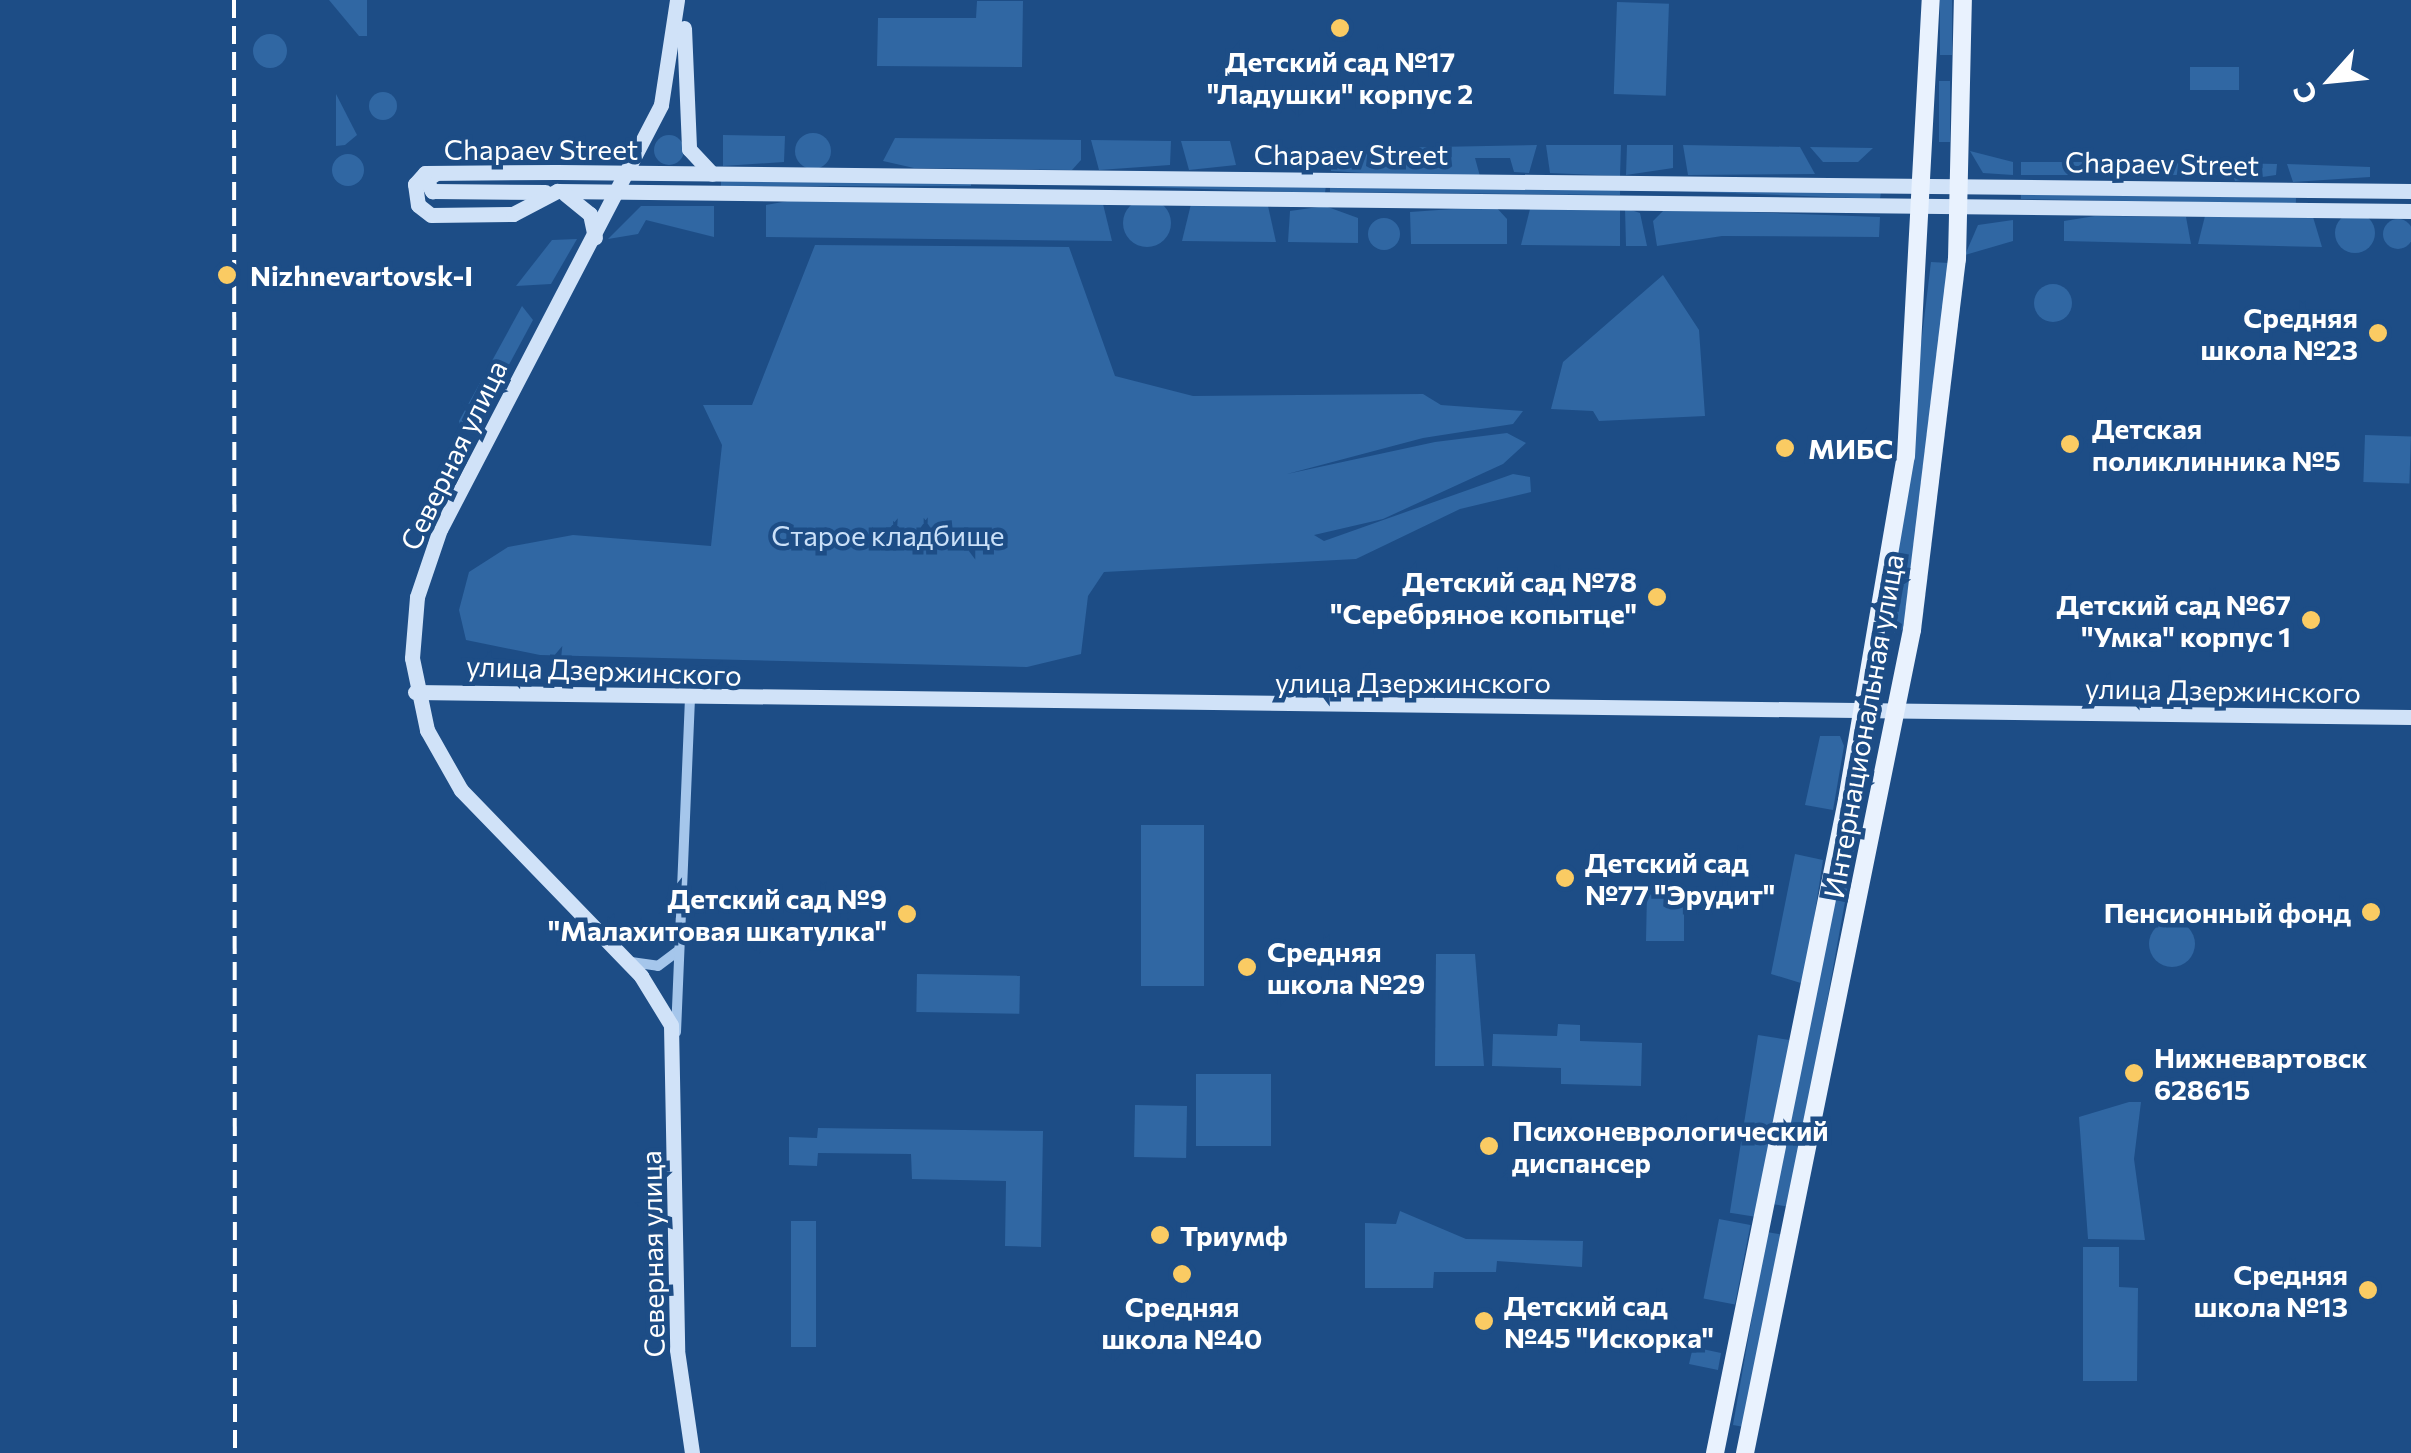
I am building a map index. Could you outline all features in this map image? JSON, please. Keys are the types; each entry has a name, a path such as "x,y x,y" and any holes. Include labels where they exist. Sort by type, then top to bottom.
{"main road":[{"name":"Северная улица","path":"680,0 665,93 628,173 429,554 412,634 415,692 461,790 626,960 661,1002 676,1052 676,1350 692,1453"},
{"path":"680,0 690,148 712,174"},
{"name":"Интернациональная улица","path":"1715,1453 1880,624 1916,366 1931,0"},
{"name":"Интернациональная улица","path":"1745,1453 1880,807 1912,630 1958,207 1962,0"},
{"path":"1930,69 1962,70"},
{"name":"Chapaev Street","path":"436,173 425,184 435,192 2411,211"},
{"name":"Chapaev Street","path":"553,191 514,214 423,212 416,181 436,173 628,173 2411,191"},
{"path":"982,176 982,195"},
{"path":"2306,209 2307,190"},
{"path":"553,191 587,209 595,237"},
{"path":"1880,624 1892,643 1912,630"},
{"name":"улица Дзержинского","path":"415,692 2411,717"},
{"path":"1847,800 1866,786 1880,807"}],"street":[{"name":"Северная улица","path":"676,1052 690,698"},
{"path":"626,960 658,966 680,947"}],"green space":[{"path":"329,0 367,0 367,36 359,36"},
{"path":"1940,0 1952,0 1952,55 1940,55"},
{"path":"977,1 1023,1 1022,67 877,66 878,18 976,18"},
{"path":"1617,2 1669,4 1666,96 1614,94"},
{"path":"270,34 282,39 287,51 282,63 270,68 258,63 253,51 258,39"},
{"path":"2190,67 2239,67 2239,90 2190,90"},
{"path":"1939,81 1950,81 1950,142 1939,142"},
{"path":"383,92 393,96 397,106 393,116 383,120 373,116 369,106 373,96"},
{"path":"336,94 357,135 345,145 336,146"},
{"path":"813,133 826,138 831,151 826,164 813,169 800,164 795,151 800,138"},
{"path":"669,135 683,144 684,150 675,164 669,165 655,156 654,150 663,136"},
{"path":"723,135 785,136 784,162 723,166"},
{"path":"895,138 1081,140 1081,160 1072,170 914,168 883,161"},
{"path":"1091,140 1171,141 1170,165 1099,170"},
{"path":"1181,141 1230,141 1236,165 1189,170"},
{"path":"1537,145 1529,173 1514,172 1510,158 1475,158 1481,180 1331,171 1331,149"},
{"path":"1546,145 1621,145 1620,176 1550,173"},
{"path":"1627,145 1673,145 1673,168 1626,175"},
{"path":"1683,145 1800,147 1815,174 1688,175"},
{"path":"1810,147 1873,148 1858,162 1823,162"},
{"path":"1970,151 2013,162 2013,175 1983,173"},
{"path":"348,154 359,159 364,170 359,181 348,186 337,181 332,170 337,159"},
{"path":"2021,162 2218,162 2218,175 2021,175"},
{"path":"2229,163 2277,164 2276,175 2235,181"},
{"path":"2287,164 2370,167 2370,177 2293,182"},
{"path":"721,180 971,180 971,186 721,186"},
{"path":"991,182 1326,185 1325,193"},
{"path":"1330,185 1620,189 1620,195 1330,192"},
{"path":"1627,189 1881,192 1880,199"},
{"path":"2021,193 2296,198 2296,204 2021,199"},
{"path":"1147,199 1164,206 1171,223 1164,240 1147,247 1130,240 1123,223 1130,206"},
{"path":"788,201 1103,204 1112,241 766,237 766,205"},
{"path":"1191,204 1268,206 1276,242 1182,241"},
{"path":"641,206 714,206 714,237 646,220 638,234 608,239"},
{"path":"1325,206 1358,218 1358,243 1288,242 1290,211"},
{"path":"1495,206 1507,219 1507,244 1411,244 1410,212"},
{"path":"1620,208 1620,246 1521,245 1530,209"},
{"path":"1625,208 1640,213 1647,246 1626,246"},
{"path":"1665,209 1880,217 1879,237 1722,236 1657,246 1653,221"},
{"path":"2355,213 2369,219 2375,233 2369,247 2355,253 2341,247 2335,233 2341,219"},
{"path":"2095,216 2186,217 2191,244 2064,241 2064,221"},
{"path":"2205,216 2313,217 2322,247 2198,244"},
{"path":"1384,218 1395,223 1400,234 1395,245 1384,250 1373,245 1368,234 1373,223"},
{"path":"2398,219 2409,223 2413,234 2409,245 2398,249 2387,245 2383,234 2387,223"},
{"path":"2013,220 2013,241 1965,255 1978,225"},
{"path":"577,239 551,284 516,286 552,240"},
{"name":"Старое кладбище","path":"815,245 1069,247 1115,376 1193,396 1423,394 1441,405 1523,411 1513,424 1423,438 1287,474 1435,442 1507,433 1526,443 1503,464 1383,519 1314,535 1324,541 1513,474 1530,477 1531,492 1460,509 1356,559 1104,572 1088,596 1081,654 1027,667 540,655 466,640 459,610 469,572 508,547 573,535 711,546 722,445 703,405 752,405"},
{"path":"1931,262 1949,263 1904,629 1895,633 1887,626"},
{"path":"1663,275 1699,330 1705,416 1599,421 1593,411 1551,409 1563,362"},
{"path":"2053,284 2067,289 2072,303 2067,317 2053,322 2039,317 2034,303 2039,289"},
{"path":"522,306 533,320 475,428 462,431 459,421"},
{"path":"2365,435 2411,437 2409,484 2363,482"},
{"path":"1820,736 1840,736 1844,746 1833,810 1805,805"},
{"path":"1864,796 1790,1207 1772,1204 1854,803"},
{"path":"1141,825 1204,825 1204,986 1141,986"},
{"path":"1795,854 1823,860 1804,984 1771,974"},
{"path":"1647,892 1669,892 1669,906 1684,906 1684,941 1646,941"},
{"path":"2172,921 2188,928 2195,944 2188,960 2172,967 2156,960 2149,944 2156,928"},
{"path":"1436,954 1475,954 1484,1066 1435,1066"},
{"path":"917,974 1020,976 1019,1014 916,1012"},
{"path":"1558,1024 1580,1025 1580,1041 1642,1043 1641,1086 1561,1084 1561,1068 1492,1066 1493,1034 1557,1036"},
{"path":"1758,1035 1790,1040 1761,1218 1730,1213"},
{"path":"1196,1074 1271,1074 1271,1146 1196,1146"},
{"path":"2141,1102 2134,1159 2145,1240 2088,1239 2079,1117"},
{"path":"1135,1105 1187,1106 1186,1158 1134,1157"},
{"path":"818,1128 1043,1131 1041,1247 1005,1246 1006,1181 912,1179 911,1154 818,1153 817,1166 789,1165 789,1137 817,1138"},
{"path":"1400,1211 1466,1239 1583,1241 1582,1267 1497,1261 1496,1272 1434,1272 1433,1288 1365,1288 1365,1223 1396,1224"},
{"path":"1719,1219 1750,1225 1735,1305 1704,1299"},
{"path":"791,1221 816,1221 816,1347 791,1347"},
{"path":"1767,1232 1784,1235 1750,1428 1733,1425"},
{"path":"2083,1247 2119,1247 2119,1287 2138,1288 2137,1381 2083,1381"},
{"path":"1693,1347 1721,1353 1718,1370 1689,1364"}],"railway":[{"path":"234,0 235,1453"}],"place":[{"name":"Детский сад №17 \"Ладушки\" корпус 2","path":"1340,28"},
{"name":"Nizhnevartovsk-I","path":"227,275"},
{"name":"Средняя школа №23","path":"2378,333"},
{"name":"Детская поликлинника №5","path":"2070,444"},
{"name":"МИБС","path":"1785,448"},
{"name":"Детский сад №78 \"Серебряное копытце\"","path":"1657,597"},
{"name":"Детский сад №67 \"Умка\" корпус 1","path":"2311,620"},
{"name":"Детский сад №77 \"Эрудит\"","path":"1565,878"},
{"name":"Пенсионный фонд","path":"2371,912"},
{"name":"Детский сад №9 \"Малахитовая шкатулка\"","path":"907,914"},
{"name":"Средняя школа №29","path":"1247,967"},
{"name":"Нижневартовск 628615","path":"2134,1073"},
{"name":"Психоневрологический диспансер","path":"1489,1146"},
{"name":"Триумф","path":"1160,1235"},
{"name":"Средняя школа №40","path":"1182,1274"},
{"name":"Средняя школа №13","path":"2368,1290"},
{"name":"Детский сад №45 \"Искорка\"","path":"1484,1321"}]}
